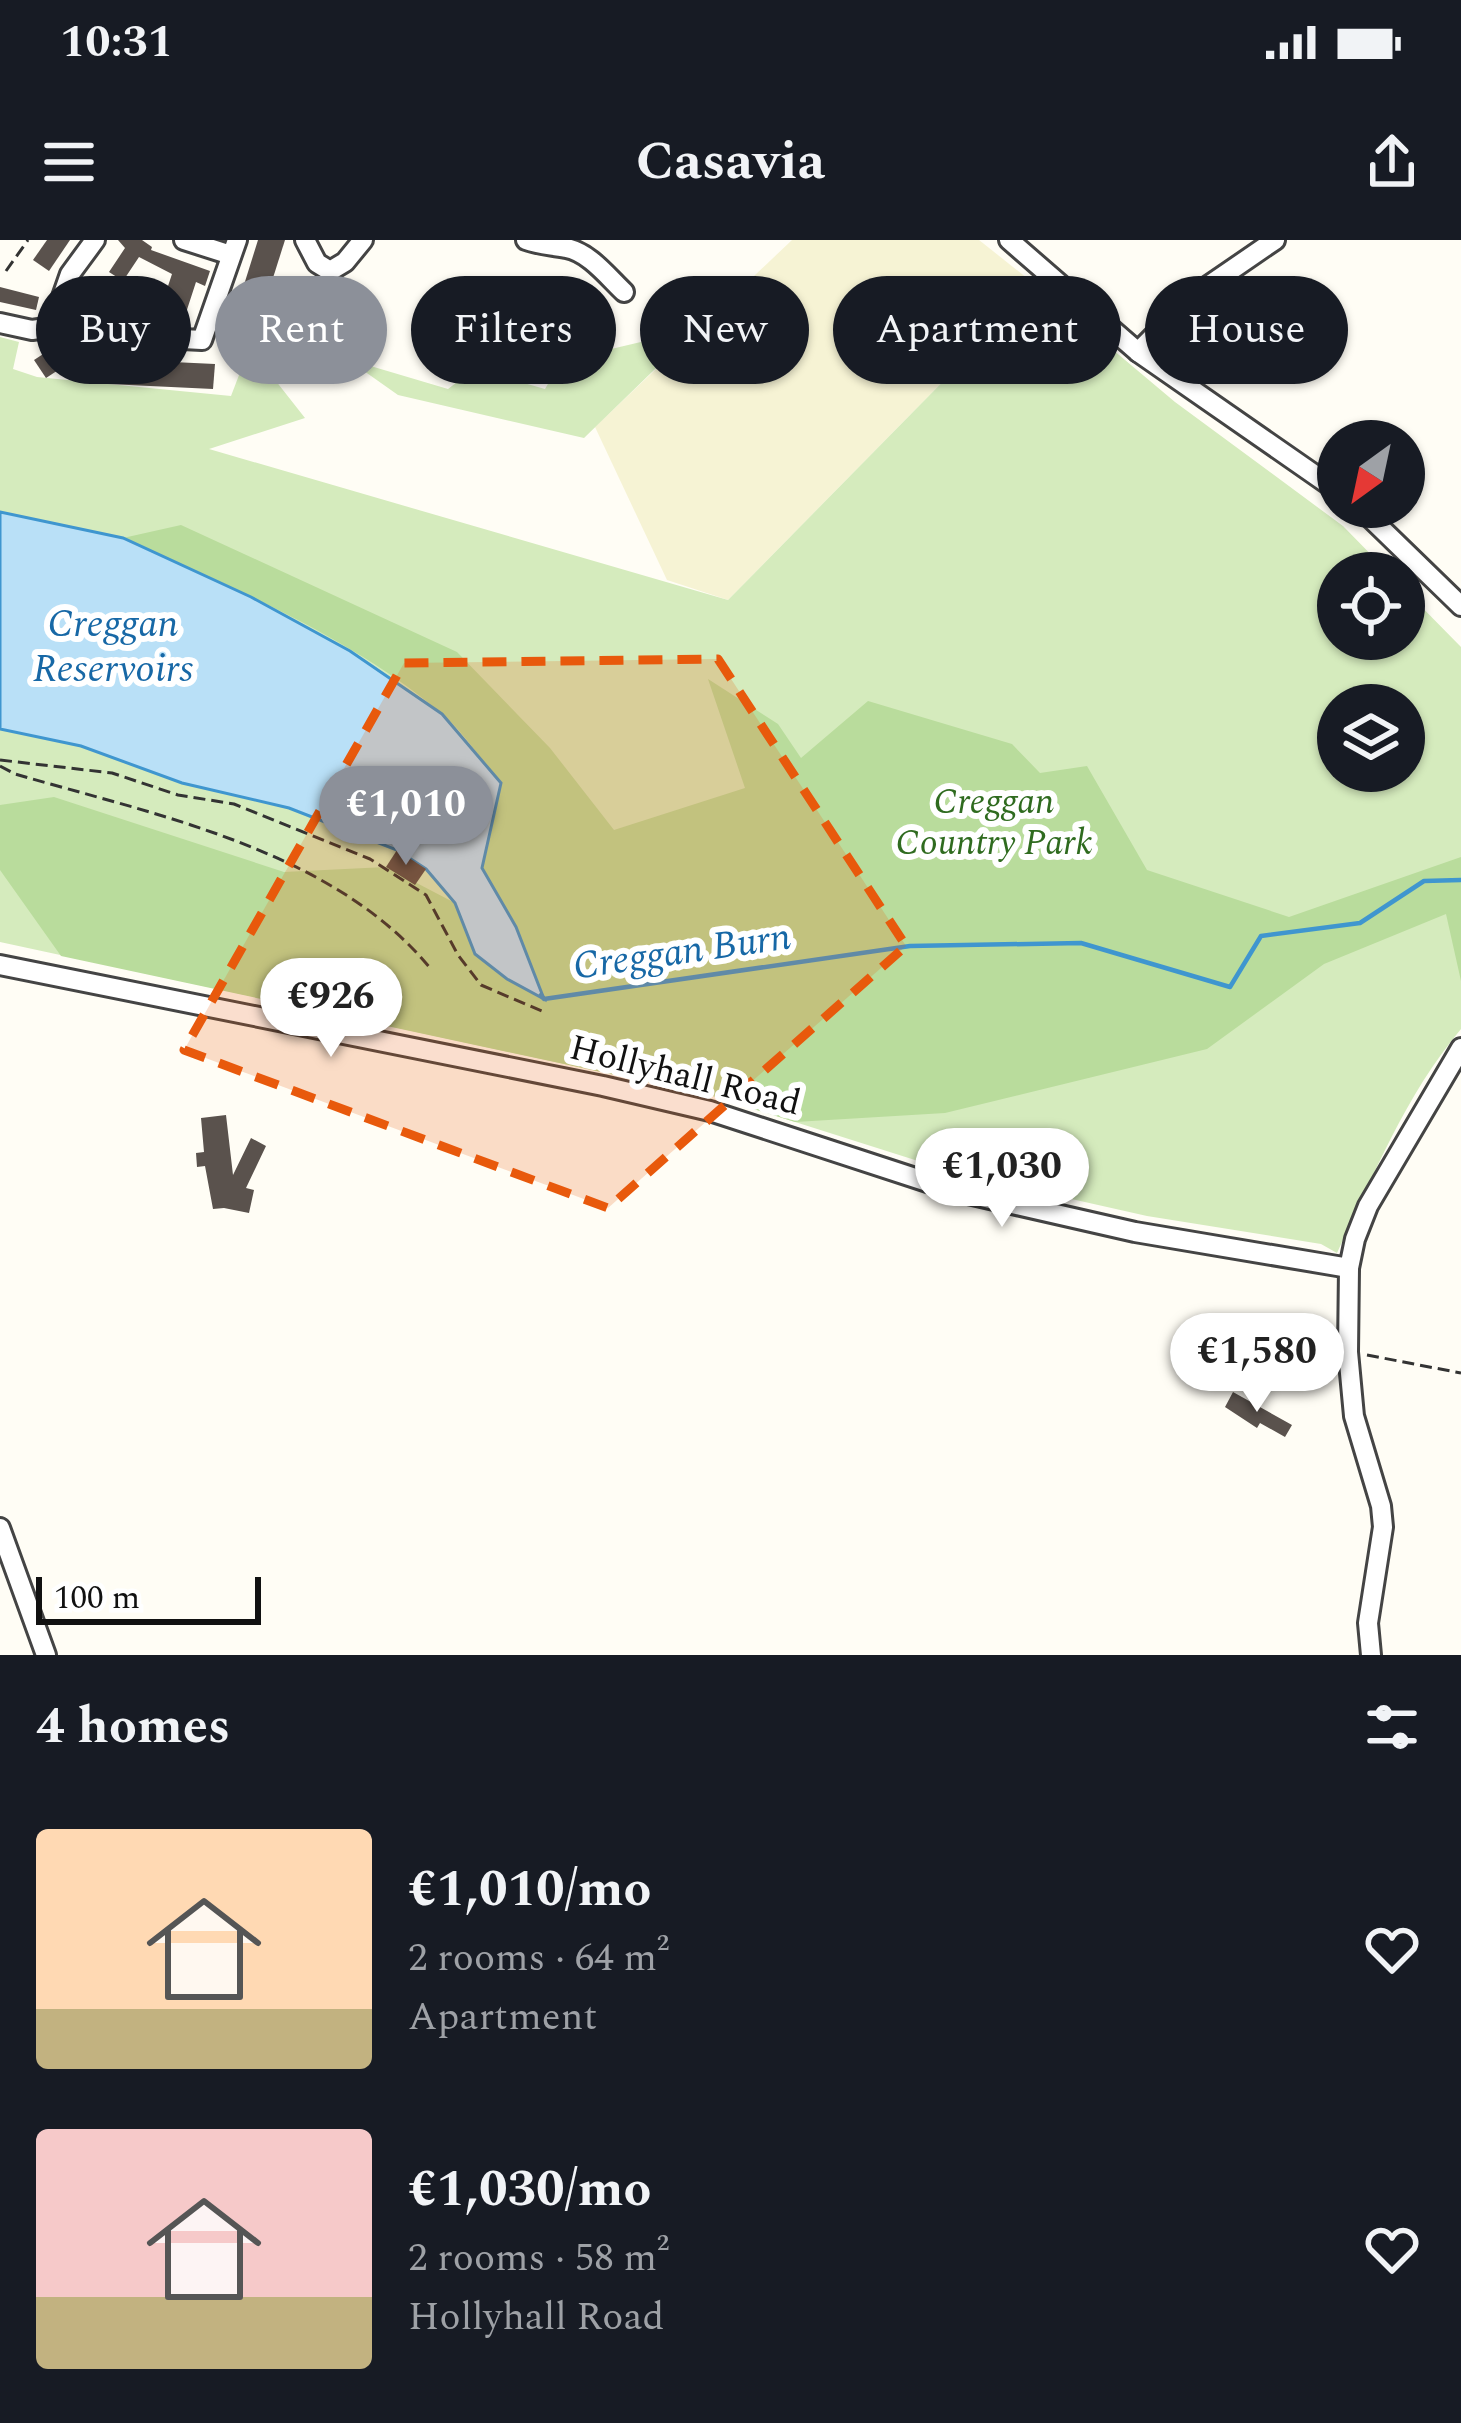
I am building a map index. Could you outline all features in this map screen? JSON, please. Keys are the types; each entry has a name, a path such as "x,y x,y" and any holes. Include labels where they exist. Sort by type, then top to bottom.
{"street":[{"path":"0,323 46,328 55,317 70,274 95,240"},
{"path":"184,240 234,248 202,340 191,339"},
{"path":"305,240 316,263 330,271 345,262 363,240"},
{"path":"526,240 587,257 624,292"},
{"path":"1009,240 1138,352 1317,476"},
{"path":"1138,352 1192,297 1275,240"},
{"path":"1380,528 1461,606"},
{"name":"Hollyhall Road","path":"0,965 603,1085 710,1111 955,1191 1135,1232 1349,1268"},
{"path":"1371,1655 1368,1623 1384,1527 1354,1416 1348,1352 1349,1268 1368,1206 1461,1048"},
{"path":"0,1528 46,1655"}],"path":[{"path":"6,271 28,240"},
{"path":"0,763 15,774 182,823 322,878 389,925 430,968"},
{"path":"0,763 112,773 178,795 234,804 370,859 426,895 458,955 481,985 544,1012"},
{"path":"1348,1352 1461,1373"}],"highlighted area":[{"path":"718,659 906,946 608,1208 184,1050 404,663"}],"shaded area":[{"path":"792,240 979,240 1024,276 833,276 833,384 941,384 728,600 667,580 595,427 640,384 809,384 809,276 754,276"}],"green space":[{"name":"Creggan Country Park","path":"0,337 19,342 13,369 36,377 36,384 108,384 231,396 236,384 278,384 305,418 209,449 728,600 941,384 1121,384 1121,357 1145,377 1145,384 1154,384 1317,507 1317,528 1345,528 1368,552 1317,552 1317,660 1425,660 1425,610 1461,647 1461,1029 1407,1108 1337,1253 1321,1244 1147,1216 956,1173 713,1096 0,942"},
{"path":"640,342 640,384 584,438 398,395 382,384 387,384 387,371 411,378 411,384 448,389 454,384 527,384 545,389 548,384 616,384 616,348"},
{"path":"181,525 457,652 550,748 614,830 745,788 708,679 778,724 801,758 868,701 1012,744 1040,773 1087,766 1147,870 1289,917 1461,857 1461,981 1446,914 1324,964 1207,1049 945,1113 795,1122 713,1096 61,956 0,870 0,805 54,797 284,872 386,867 455,903 475,954 543,997 516,927 482,868 500,782 448,720 367,659 288,614 123,538"}],"water":[{"name":"Creggan Reservoirs","path":"0,512 123,538 251,597 350,651 442,714 501,783 482,868 516,927 544,999 475,954 455,903 426,869 397,850 289,808 182,783 81,746 0,729"}],"building":[{"path":"47,240 70,240 49,271 33,260"},
{"path":"118,240 142,240 151,250 210,271 205,286 196,282 191,297 191,276 171,276 139,257 126,276 115,276 109,272 125,248"},
{"path":"258,240 285,240 274,276 247,276"},
{"path":"0,287 36,296 36,310 0,302"},
{"path":"191,363 215,364 213,389 108,384 191,384"},
{"path":"397,850 426,869 415,885 386,867"},
{"path":"226,1115 233,1175 251,1138 266,1146 246,1188 254,1190 249,1213 213,1209 205,1166 197,1167 196,1153 204,1152 201,1118"},
{"path":"1233,1392 1292,1425 1285,1437 1260,1423 1257,1428 1225,1407"}],"waterway":[{"name":"Creggan Burn","path":"541,995 544,999 910,946 1081,943 1230,987 1261,936 1360,923 1424,881 1461,880"}]}
